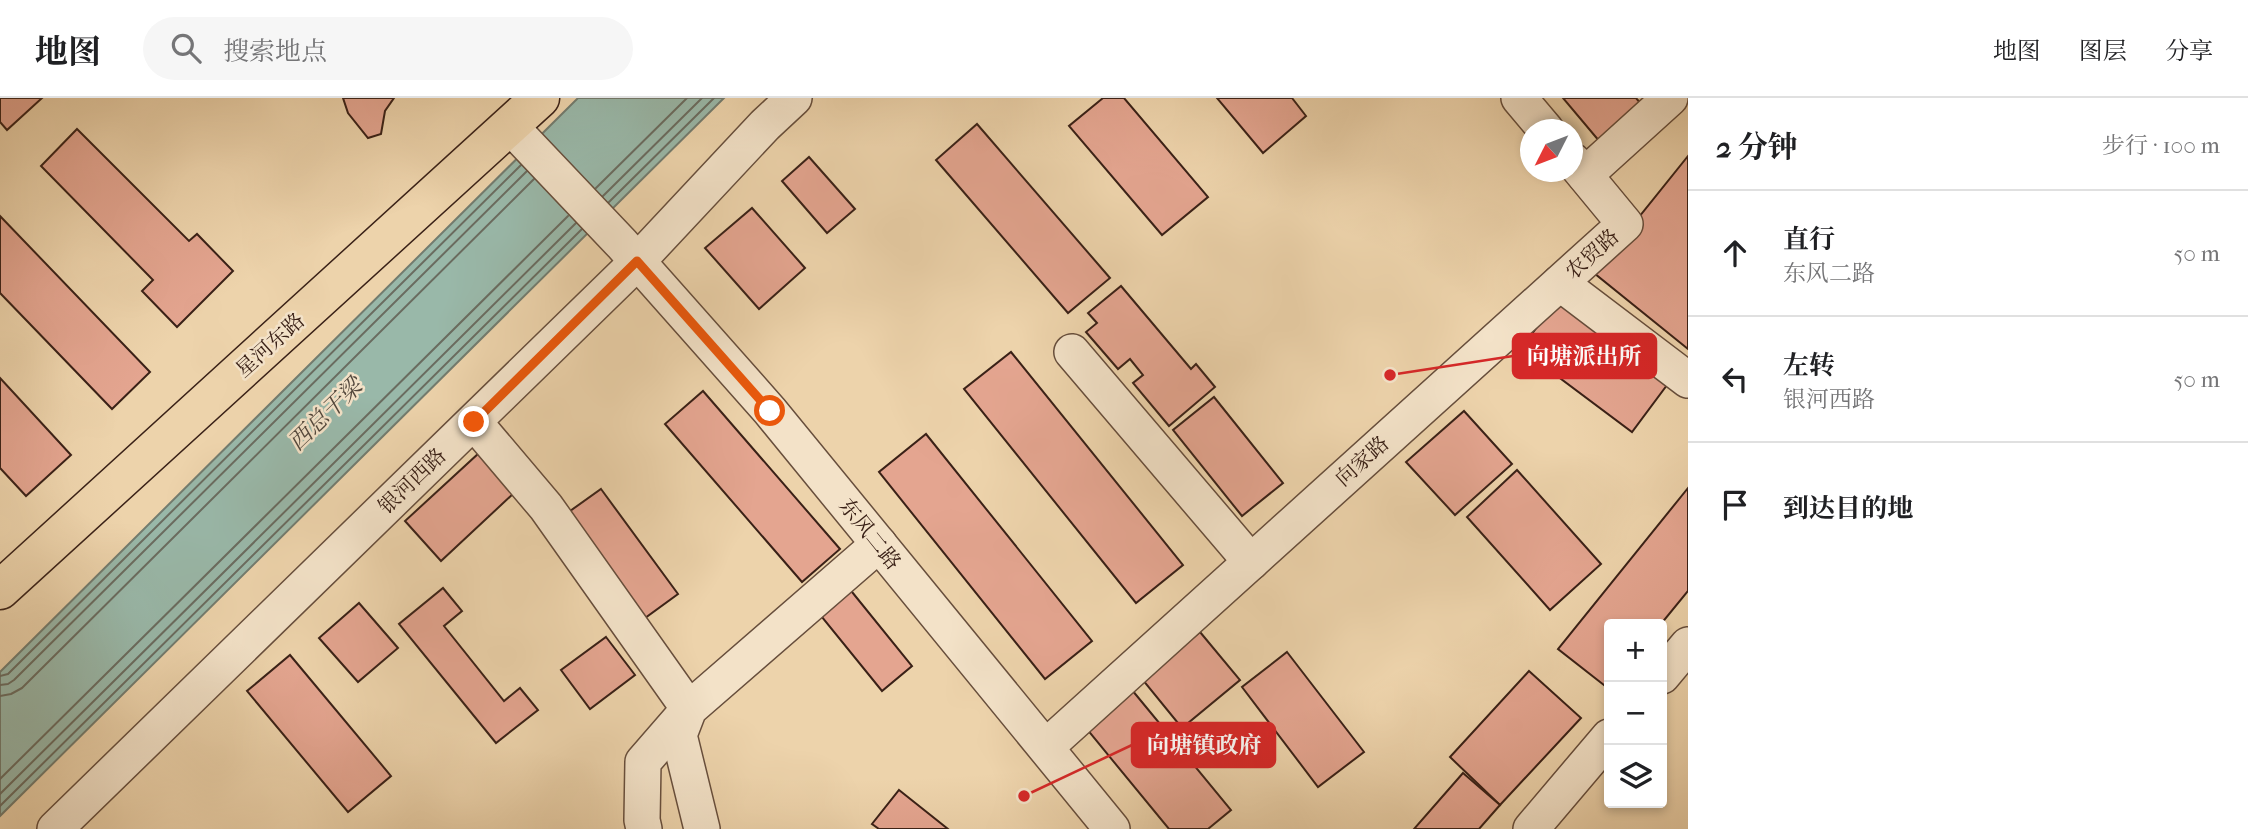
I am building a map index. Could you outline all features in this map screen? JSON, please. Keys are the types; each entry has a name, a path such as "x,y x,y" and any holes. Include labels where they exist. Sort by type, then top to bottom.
{"main road":[{"name":"星河东路","path":"0,590 518,134 540,98"}],"street":[{"name":"银河西路","path":"55,829 474,422 630,252 794,98"},
{"path":"1519,98 1537,119"},
{"path":"1583,165 1670,98"},
{"name":"东风二路","path":"518,134 630,252 770,411 1112,829"},
{"name":"农贸路","path":"1560,283 1625,224 1583,173"},
{"path":"1560,283 1688,380"},
{"name":"向家路","path":"1046,747 1560,283"},
{"path":"1072,352 1251,562"},
{"path":"474,422 546,507 689,709"},
{"path":"644,829 643,762 689,709 879,544"},
{"path":"1667,670 1688,645"},
{"path":"689,709 679,735 702,829"},
{"path":"1531,829 1604,743"}],"water":[{"name":"西总干梁","path":"578,98 724,98 0,816 0,672"}],"building":[{"path":"0,98 42,98 7,130 0,122"},
{"path":"343,98 394,98 385,111 381,134 368,138 348,113"},
{"path":"1103,98 1124,98 1208,197 1162,235 1069,126"},
{"path":"1217,98 1292,98 1306,116 1263,153"},
{"path":"1563,98 1636,98 1642,105 1600,142"},
{"path":"977,124 1110,278 1068,313 936,160"},
{"path":"77,129 189,241 197,234 233,271 177,327 142,291 153,280 41,166"},
{"path":"1688,156 1688,349 1594,273"},
{"path":"809,157 855,209 827,233 782,181"},
{"path":"752,208 805,268 759,309 705,248"},
{"path":"0,216 150,372 112,409 0,293"},
{"path":"1121,286 1191,369 1196,364 1215,387 1169,426 1133,383 1143,375 1130,359 1118,369 1086,332 1097,323 1088,313"},
{"path":"1558,298 1670,381 1632,432 1521,349"},
{"path":"1011,352 1183,565 1136,603 964,389"},
{"path":"0,378 71,455 26,496 0,468"},
{"path":"703,391 840,549 802,582 665,424"},
{"path":"1214,397 1283,483 1242,516 1173,430"},
{"path":"1464,411 1512,464 1455,515 1406,462"},
{"path":"926,434 1092,641 1045,679 879,472"},
{"path":"479,453 515,492 441,561 405,521"},
{"path":"1517,470 1601,564 1550,610 1467,517"},
{"path":"1688,488 1688,591 1665,619 1604,619 1604,685 1558,649"},
{"path":"601,489 678,594 634,626 556,521"},
{"path":"848,587 912,666 882,691 817,611"},
{"path":"443,588 462,611 444,626 504,701 520,688 538,710 496,743 399,624"},
{"path":"359,603 398,648 358,682 319,638"},
{"path":"1200,632 1240,680 1182,728 1142,679"},
{"path":"606,637 635,675 590,709 561,670"},
{"path":"1287,652 1364,752 1318,787 1242,687"},
{"path":"290,655 391,776 348,812 247,691"},
{"path":"1529,671 1581,718 1500,805 1450,757"},
{"path":"1132,690 1231,810 1208,829 1169,829 1086,728"},
{"path":"1463,773 1500,805 1479,829 1414,829"},
{"path":"899,790 948,829 879,829 872,824"}],"place":[{"name":"向塘派出所","path":"1390,375"},
{"name":"向塘镇政府","path":"1024,796"}],"route":[{"path":"474,422 637,261 770,411"}]}
